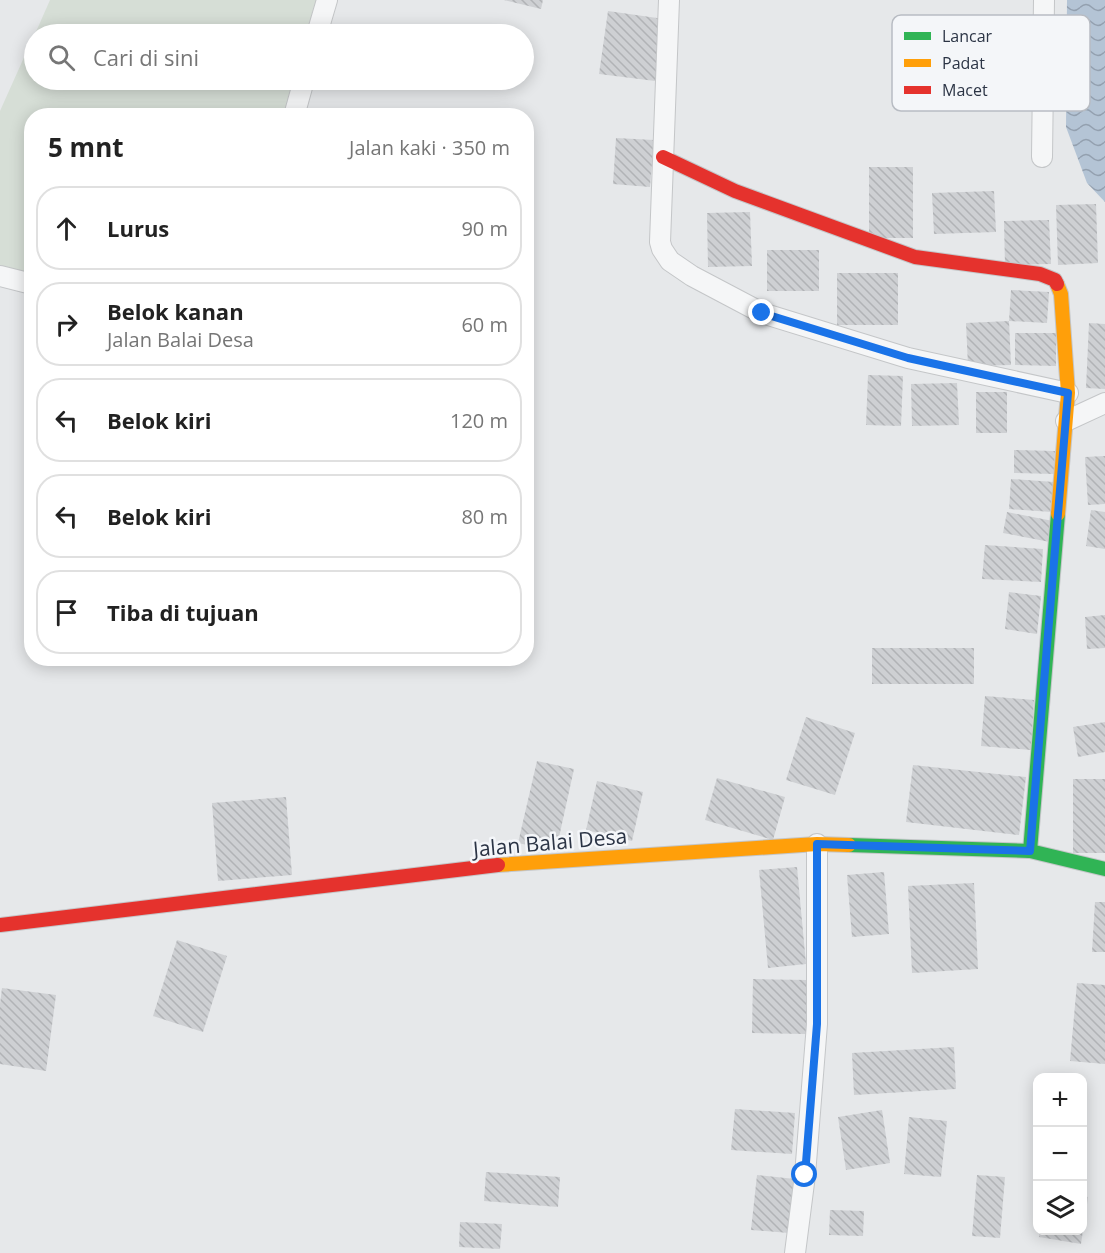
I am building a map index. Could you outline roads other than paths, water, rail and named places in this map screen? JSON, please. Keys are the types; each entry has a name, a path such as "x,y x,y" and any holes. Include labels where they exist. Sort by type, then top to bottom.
{"street":[{"path":"320,24 327,0"},
{"path":"669,0 662,249 670,261 692,276 762,313 908,358 1068,393"},
{"path":"1044,0 1044,15"},
{"path":"296,108 301,90"},
{"path":"1042,157 1043,111"},
{"path":"663,157 735,191 915,258 1040,274 1055,280 1060,294 1068,393 1030,851"},
{"path":"0,276 24,282"},
{"path":"1066,421 1105,403"},
{"path":"795,1253 805,1175 817,1024 817,844"},
{"name":"Jalan Balai Desa","path":"0,925 507,864 817,844 1030,851 1105,869"}],"water":[{"path":"1067,0 1105,0 1105,202 1087,183 1066,127 1066,111 1090,111 1090,15 1067,15"}]}
